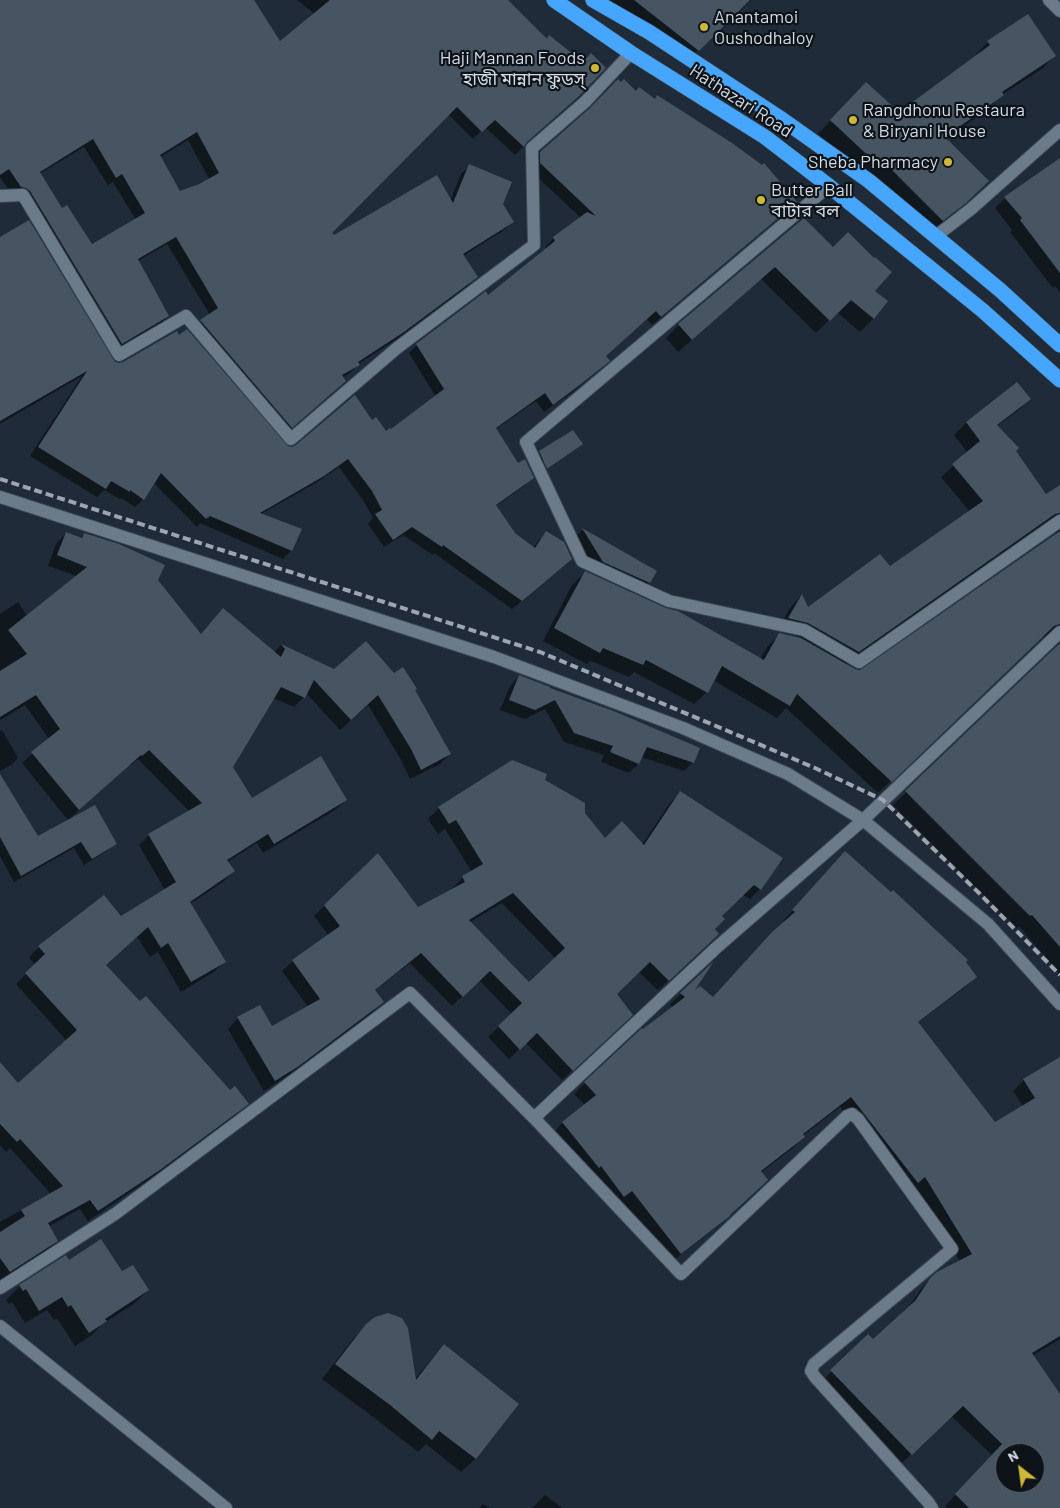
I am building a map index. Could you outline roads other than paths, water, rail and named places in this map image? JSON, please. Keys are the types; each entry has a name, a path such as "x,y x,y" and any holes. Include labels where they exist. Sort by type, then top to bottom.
{"highway":[{"name":"Hathazari Road","path":"554,0 631,53 765,137 829,186 982,310 1060,380"},
{"name":"Hathazari Road","path":"594,0 649,32 783,120 869,181 1000,290 1060,346"}],"street":[{"path":"1049,0 1060,11"},
{"path":"0,196 23,195 119,355 186,316 292,439 397,348 534,245 532,148 585,102 631,53"},
{"path":"936,236 971,209 1060,130"},
{"path":"829,186 526,442 582,561 669,601 804,630 859,662 1060,521"},
{"path":"0,497 494,657 674,724 788,774 863,820 988,924 1060,1004"},
{"path":"534,1118 716,948 863,820 1060,632"},
{"path":"0,1288 115,1214 410,993 534,1118 681,1274 847,1116 852,1114 858,1119 952,1249 814,1364 811,1370 815,1377 932,1508"},
{"path":"0,1326 226,1508"}],"railway":[{"path":"0,479 540,652 815,768 883,800 1060,975"}],"place":[{"name":"Anantamoi Oushodhaloy","path":"704,27"},
{"name":"Haji Mannan Foods হাজী মান্নান ফুডস্","path":"595,68"},
{"name":"Rangdhonu Restaura & Biryani House","path":"853,120"},
{"name":"Sheba Pharmacy","path":"948,162"},
{"name":"Butter Ball বাটার বল","path":"761,200"}]}
